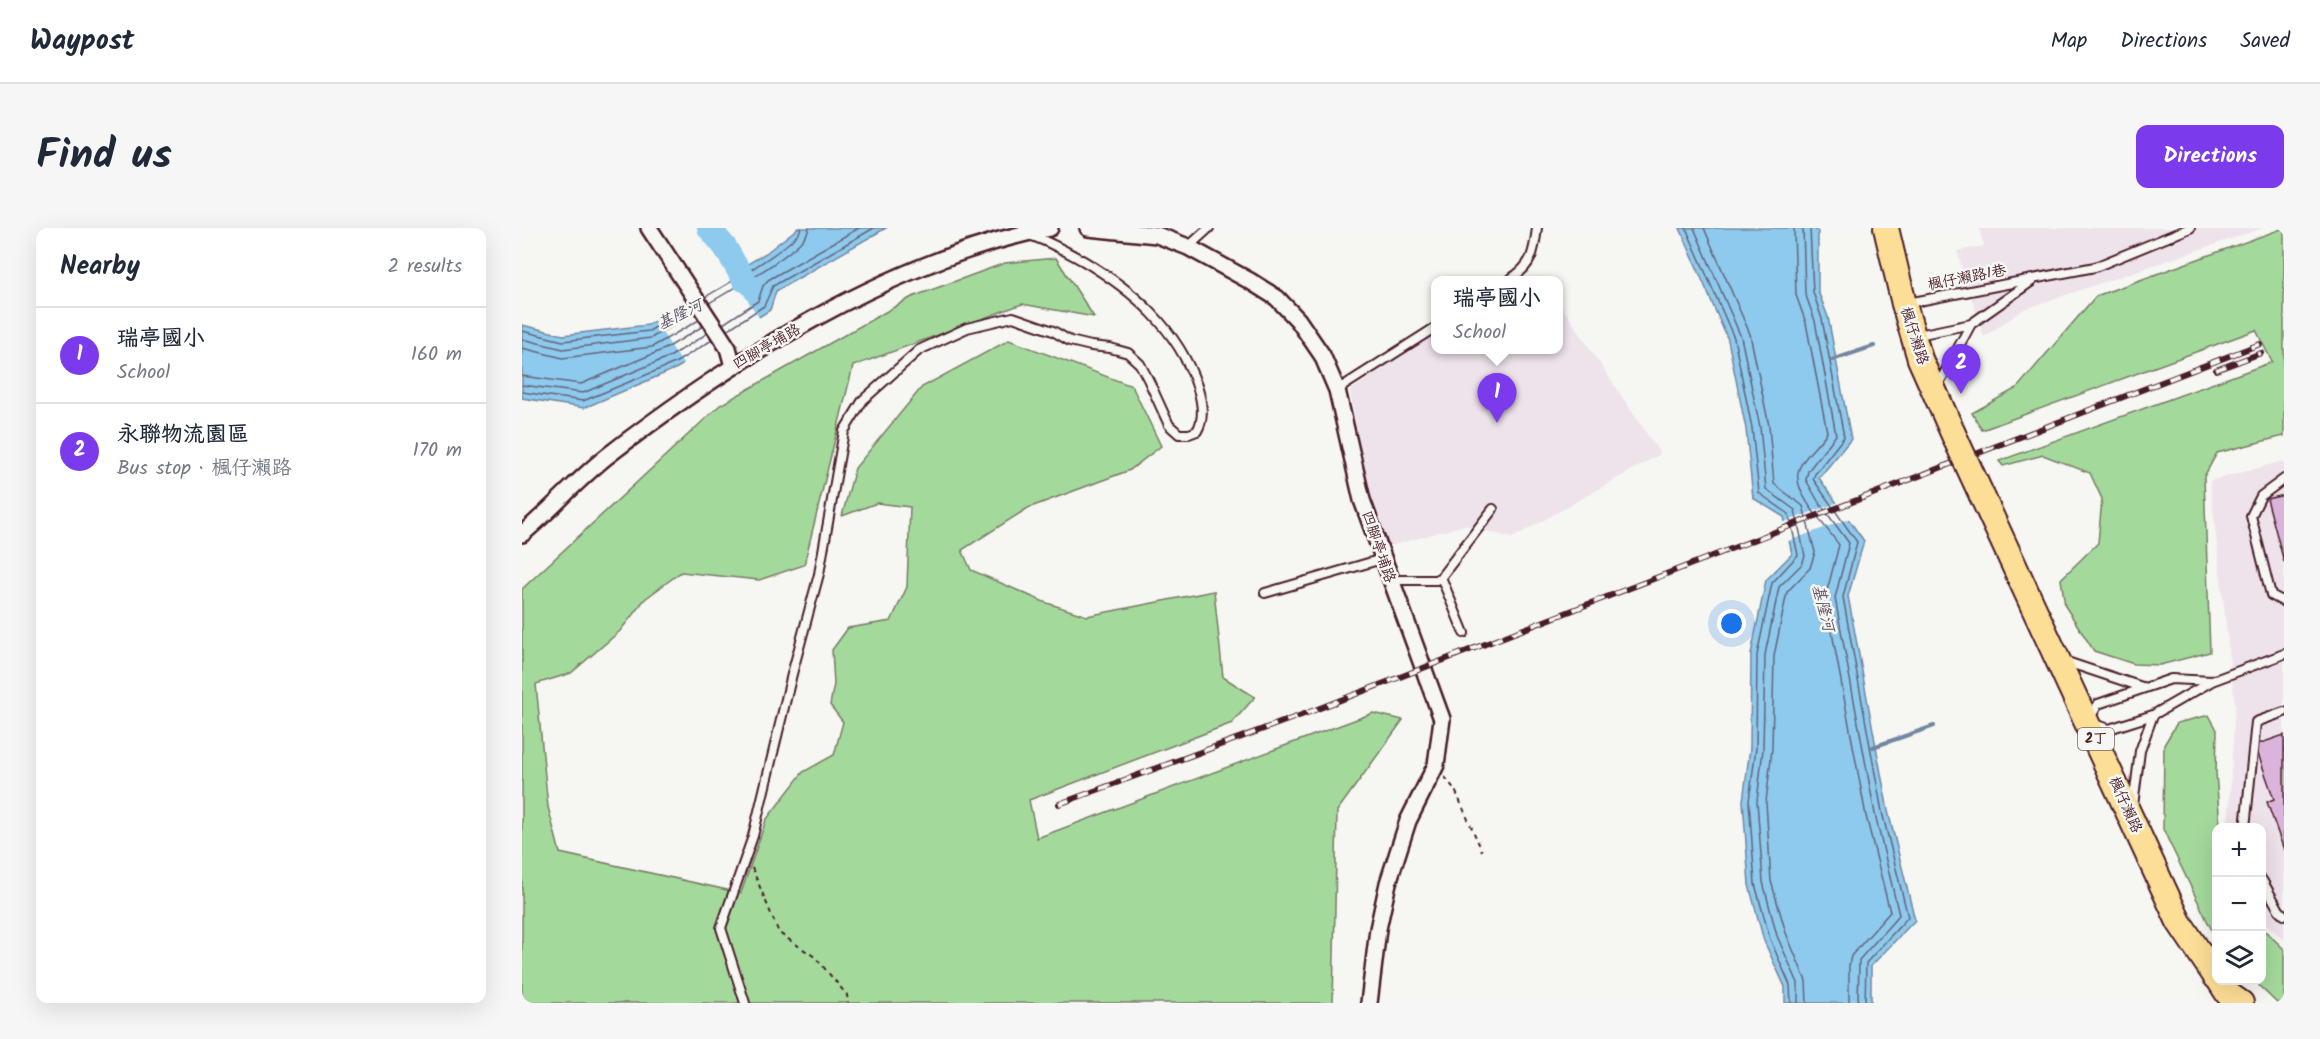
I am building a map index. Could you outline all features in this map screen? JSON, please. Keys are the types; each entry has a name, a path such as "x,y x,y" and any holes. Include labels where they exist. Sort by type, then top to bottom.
{"main road":[{"name":"楓仔瀨路","path":"1886,228 1920,359 2179,922 2212,970"},
{"name":"楓仔瀨路","path":"2222,985 2228,994 2241,1003"}],"street":[{"path":"649,228 728,348 733,366"},
{"name":"四腳亭埔路","path":"522,534 605,458 733,366 859,295 929,264 1022,233 1050,228"},
{"name":"四腳亭埔路","path":"1088,228 1157,235 1188,247 1250,281 1276,298 1298,320 1322,355 1337,390 1362,500 1389,580 1442,719 1436,765 1408,821 1388,883 1378,929 1370,1003"}],"lane":[{"path":"1188,247 1209,228"},
{"path":"1516,276 1523,272 1534,253 1537,228"},
{"name":"楓仔瀨路1巷","path":"1904,304 2095,267 2190,228"},
{"path":"745,1003 721,928 747,855 819,574 844,431 863,400 919,350 967,328 1013,317 1053,331 1070,341 1128,353 1140,364 1169,425 1179,434 1189,434 1197,431 1202,422 1200,395 1190,363 1158,317 1103,273 1049,241 1022,233"},
{"name":"楓仔瀨路1巷","path":"1913,336 1971,324 2036,279"},
{"name":"楓仔瀨路1巷","path":"1935,392 1971,324"},
{"path":"1337,390 1431,330"},
{"path":"2284,479 2261,496 2251,516 2271,595 2284,602"},
{"path":"1389,580 1436,580 1442,577 1493,508"},
{"path":"1265,593 1382,559"},
{"path":"1442,577 1464,633"},
{"path":"2212,681 2171,679 2098,704 2088,722 2109,729 2153,715 2212,681 2284,654"},
{"path":"2058,659 2145,688"},
{"path":"2246,823 2256,722 2284,712"},
{"path":"2132,819 2139,751 2153,715"},
{"path":"2266,887 2284,915"}],"path":[{"path":"1436,765 1455,790 1482,852"},
{"path":"747,855 779,933 815,957 847,995 848,1003"}],"shaded area":[{"path":"1979,228 2263,228 2024,309 1984,337 1957,251 1984,246"},
{"path":"1563,308 1660,454 1512,538 1465,525 1386,547 1371,506 1350,391 1431,334 1431,354 1563,354"},
{"path":"2284,461 2284,940 2266,924 2266,823 2228,823 2235,705 2210,481"}],"green space":[{"path":"2284,228 2284,436 2217,453 2204,477 2210,652 2160,665 2134,664 2094,651 2065,606 2061,579 2098,543 2102,499 2090,473 2043,455 2003,466 1999,461 2272,362 2256,330 1982,430 1972,413 2017,388 2096,296"},
{"path":"1056,258 1094,317 1022,304 853,366 804,565 759,580 681,572 645,599 620,631 571,673 536,684 548,807 560,853 741,893 766,820 803,772 834,755 843,722 830,705 834,684 832,650 848,628 891,621 907,587 910,507 877,503 842,516 855,468 922,387 1009,340 1132,386 1161,446 1130,470 1028,508 962,550 971,570 1044,602 1087,616 1214,591 1223,677 1255,697 1232,723 1029,800 1037,838 1373,713 1403,720 1337,811 1333,1003 522,1003 522,589 720,405 912,297 1005,263"},
{"path":"2209,715 2217,730 2216,773 2220,823 2212,823 2212,931 2163,829 2164,745 2177,723"},
{"path":"2266,932 2284,949 2284,1003 2277,1003 2258,985 2266,985"}],"water":[{"name":"基隆河","path":"798,228 886,228 776,291 770,310 677,368 584,408 522,398 522,325 563,335 648,325 766,253"},
{"name":"基隆河","path":"1680,228 1814,228 1818,232 1818,291 1828,317 1851,439 1819,478 1864,541 1848,596 1888,811 1915,920 1871,966 1871,1003 1785,1003 1785,987 1764,941 1749,885 1743,801 1750,748 1751,654 1766,580 1792,554 1784,517 1753,498 1746,429 1728,340"}],"pier":[{"path":"729,272 760,319 685,367 653,319"},
{"path":"1839,502 1851,518 1786,542 1782,523"}],"building":[{"path":"2284,495 2284,562 2267,499"},
{"path":"2284,735 2284,850 2267,802 2274,799 2255,745"}],"waterway":[{"path":"709,228 725,247 744,280"},
{"path":"1832,360 1874,346"},
{"path":"1873,747 1934,726"}],"railway":[{"path":"1059,804 1307,713 2260,344"},
{"path":"2216,370 2261,353"}],"place":[{"name":"永聯物流園區","path":"1961,394"},
{"name":"瑞亭國小","path":"1497,423"}]}
